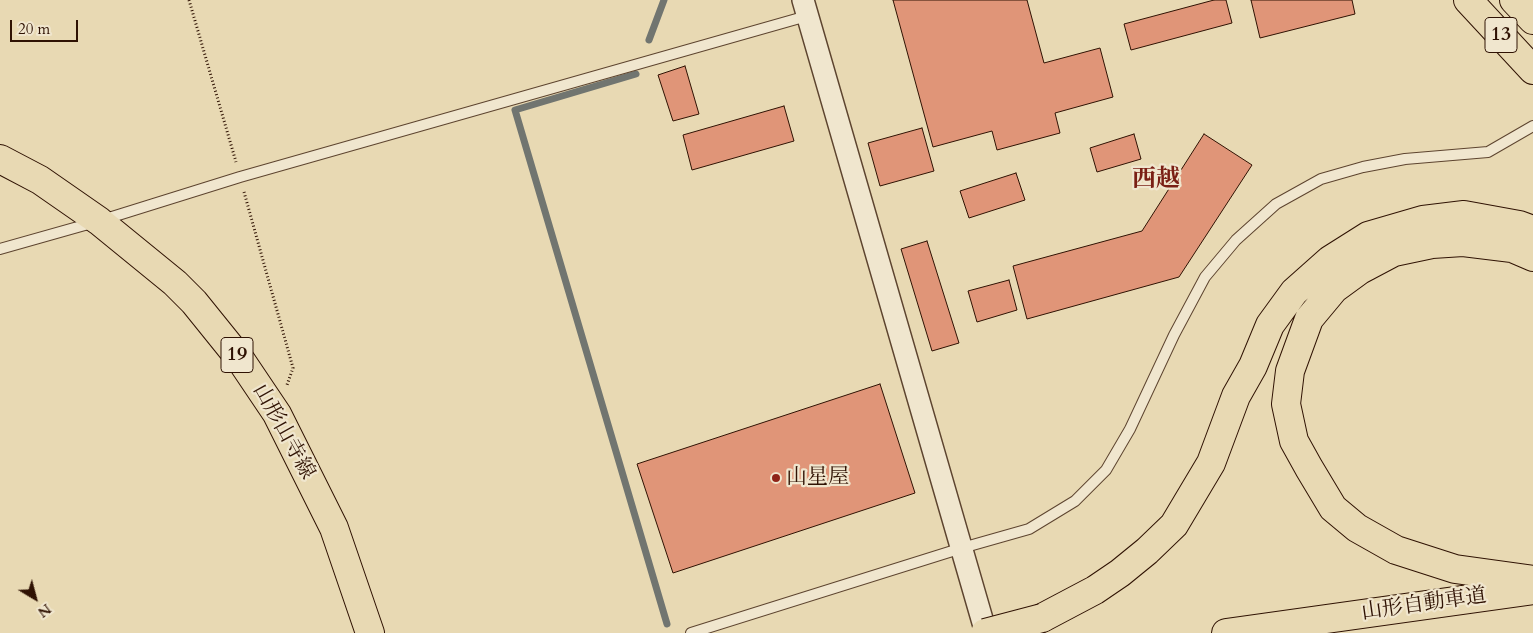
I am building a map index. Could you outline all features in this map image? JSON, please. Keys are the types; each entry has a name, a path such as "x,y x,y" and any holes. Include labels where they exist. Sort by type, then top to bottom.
{"main road":[{"name":"13","path":"1468,0 1533,70"},
{"name":"13","path":"1514,0 1533,20"},
{"name":"山形山寺線","path":"0,159 40,180 99,221 175,282 194,302 240,359 278,414 334,528 370,633"},
{"path":"985,633 1042,618 1095,590 1147,551 1174,525 1211,462 1236,396 1253,366 1270,325 1294,292 1330,260 1368,236 1423,220 1464,214 1519,225 1533,230"},
{"path":"1533,257 1512,248 1463,242 1432,244 1394,252 1360,270 1334,289 1309,319 1290,371 1286,404 1294,441 1309,468 1334,508 1357,528 1396,550 1455,569 1533,580"},
{"name":"山形自動車道","path":"1226,633 1533,590"}],"street":[{"path":"805,8 985,633"}],"lane":[{"path":"0,249 99,221 805,8"},
{"path":"691,633 962,548 1029,529 1075,500 1106,470 1130,429 1174,336 1205,277 1236,240 1276,204 1321,179 1363,167 1405,159 1488,152 1533,126"}],"path":[{"path":"189,0 293,368 278,414"}],"building":[{"path":"893,0 1027,0 1044,63 1100,48 1113,97 1055,113 1060,133 997,150 992,131 933,147"},
{"path":"1214,0 1226,0 1232,23 1131,50 1124,24"},
{"path":"1251,0 1352,0 1355,14 1260,38"},
{"path":"685,66 699,114 673,121 658,75"},
{"path":"784,106 794,141 692,170 683,135"},
{"path":"922,128 934,171 880,186 868,143"},
{"path":"1134,134 1141,159 1097,172 1090,148"},
{"path":"1204,134 1252,165 1179,277 1027,319 1013,266 1142,231"},
{"path":"1016,173 1025,200 969,218 960,191"},
{"path":"927,241 959,343 932,351 901,249"},
{"path":"1009,280 1017,310 977,322 968,291"},
{"name":"山星屋","path":"880,384 915,493 673,573 637,464"}],"waterway":[{"path":"649,40 664,0"},
{"path":"636,74 515,110 667,624"}],"place":[{"name":"山星屋","path":"776,478"}],"district":[{"name":"西越","path":"1156,180"}]}
